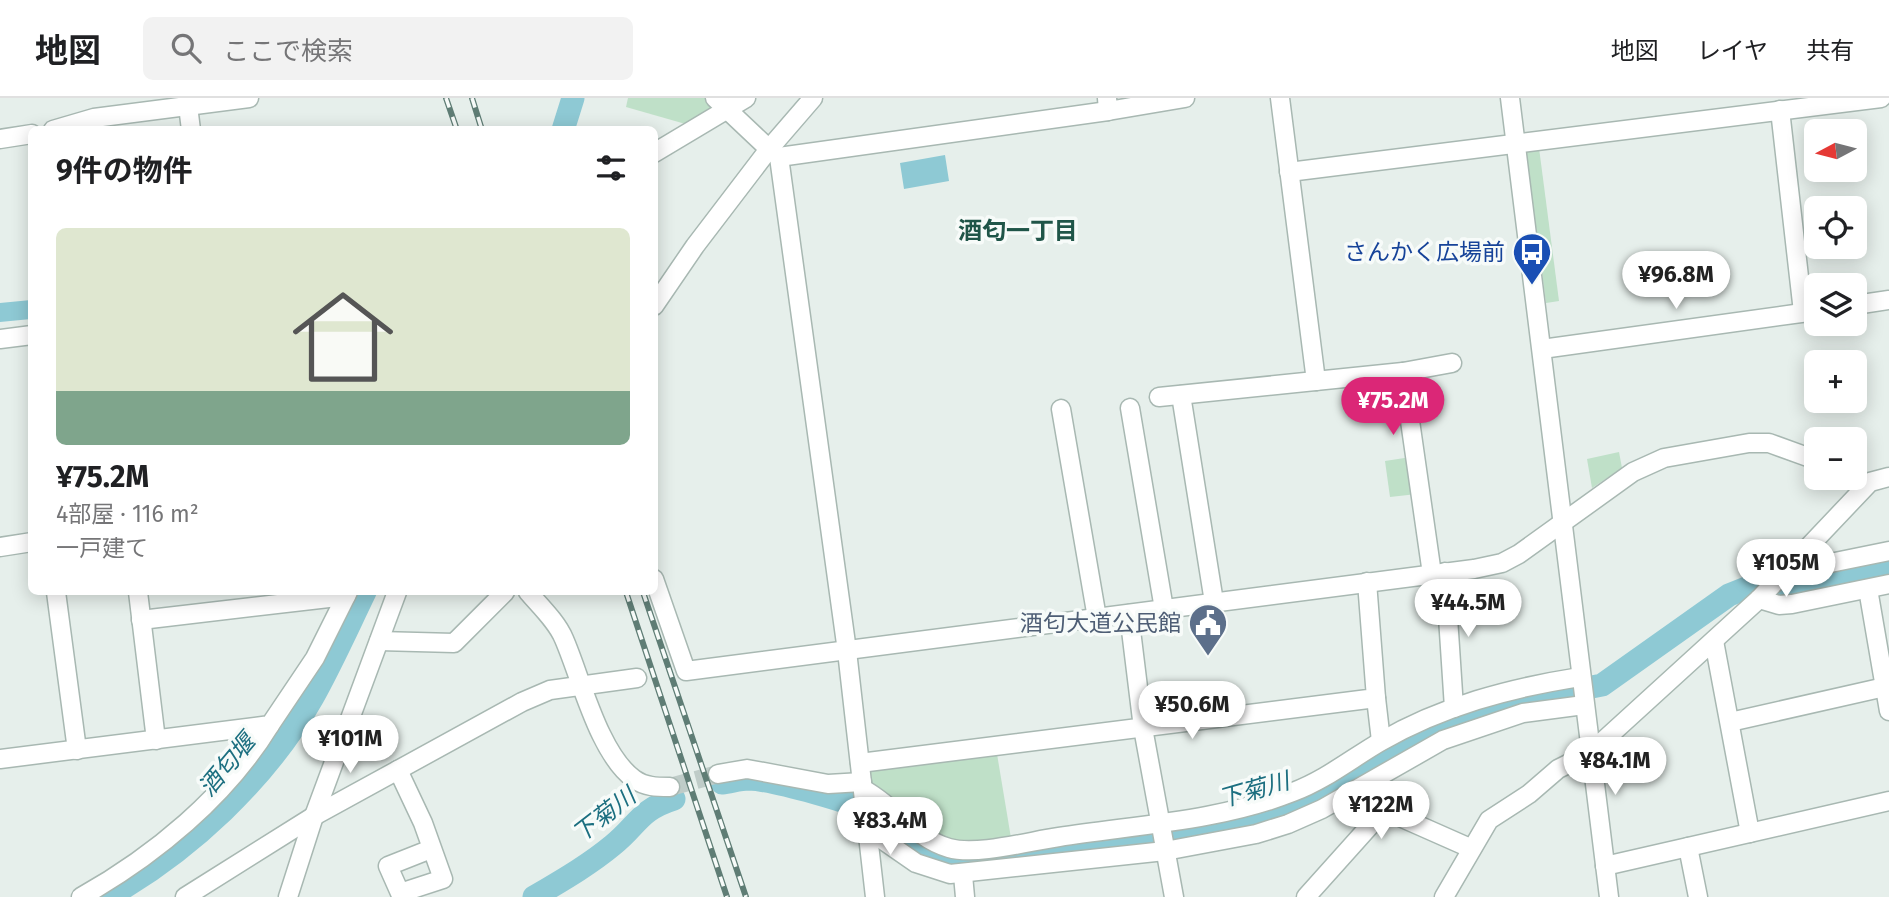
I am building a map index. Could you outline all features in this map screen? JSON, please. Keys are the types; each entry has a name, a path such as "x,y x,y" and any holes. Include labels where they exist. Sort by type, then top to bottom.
{"street":[{"path":"67,126 94,118 249,98"},
{"path":"658,150 721,104 746,98"},
{"path":"658,300 695,246 774,153 813,98"},
{"path":"774,153 1108,104 1185,98"},
{"path":"1280,98 1316,381"},
{"path":"1510,98 1609,897"},
{"path":"1289,172 1881,98"},
{"path":"721,104 774,153 847,651 875,897"},
{"path":"188,106 190,126"},
{"path":"1780,110 1804,273"},
{"path":"0,139 28,135"},
{"path":"1867,303 1889,300"},
{"path":"1542,349 1804,312"},
{"path":"0,339 28,336"},
{"path":"1159,397 1404,372 1451,363"},
{"path":"1404,372 1438,573 1454,708"},
{"path":"1181,395 1214,602"},
{"path":"1130,408 1164,609"},
{"path":"1061,409 1097,618"},
{"path":"658,590 686,671 1502,563 1563,524 1633,472 1664,458 1749,443 1769,443 1804,456"},
{"path":"1867,479 1889,477"},
{"path":"1444,897 1470,848 1489,820 1529,794 1558,769 1590,753 1759,599 1786,572 1854,490"},
{"path":"0,547 28,543"},
{"path":"1786,572 1889,551"},
{"path":"1367,582 1381,741"},
{"path":"1759,599 1779,605 1792,604 1889,584"},
{"path":"1868,589 1889,710"},
{"path":"56,595 77,750"},
{"path":"138,595 156,740"},
{"path":"141,620 339,595"},
{"path":"81,897 184,826 254,751 315,658 346,595"},
{"path":"288,897 314,816 396,595"},
{"path":"379,641 454,643 502,595"},
{"path":"530,595 563,636 582,685 620,764 643,783 652,787 670,787"},
{"path":"1129,614 1143,728 1174,897"},
{"path":"1714,640 1750,833"},
{"path":"185,897 314,816 522,702 550,690 637,678"},
{"path":"718,774 747,769 767,771 863,789 876,795 914,829 955,849 1227,812 1275,799 1320,780 1381,741 1454,708 1525,686 1580,679"},
{"path":"1730,722 1887,687"},
{"path":"860,763 1376,698"},
{"path":"866,826 916,863 936,872 963,874 1165,851 1256,834 1288,824 1443,740 1523,713 1583,703"},
{"path":"0,759 270,725"},
{"path":"398,770 423,822 431,849"},
{"path":"1365,784 1384,810 1470,848"},
{"path":"1605,866 1889,801"},
{"path":"1306,897 1384,810"},
{"path":"1688,847 1698,897"},
{"path":"963,874 965,897"}],"green space":[{"path":"628,98 710,98 727,115 703,129 626,107"},
{"path":"1539,148 1559,301 1546,303 1526,150"},
{"path":"1619,452 1622,468 1592,488 1587,459"},
{"path":"1411,457 1417,494 1390,497 1385,461"},
{"path":"997,754 1011,838 962,844 934,837 867,782 866,769"}],"water":[{"path":"945,155 949,181 904,189 900,163"},
{"path":"28,300 28,319 0,322 0,303"}],"waterway":[{"name":"酒匂堰","path":"564,126 573,98"},
{"name":"下菊川","path":"722,783 746,779 761,780 835,799 878,816 934,854 961,861 1201,832 1281,814 1318,798 1409,743 1462,720 1546,696 1602,685 1729,595 1749,587 1795,584 1889,564"},
{"name":"酒匂堰","path":"108,897 168,858 196,835 249,785 273,757 313,697 364,595"},
{"name":"下菊川","path":"534,897 604,852 653,808 674,799"}],"tunnel":[{"path":"670,787 718,774"}],"railway":[{"path":"446,98 456,126"},
{"path":"472,98 481,126"},
{"path":"627,595 727,897"},
{"path":"644,595 746,897"}],"place":[{"name":"さんかく広場前","path":"1532,286"},
{"name":"酒匂大道公民館","path":"1208,657"}],"district":[{"name":"酒匂一丁目","path":"1018,231"}]}
